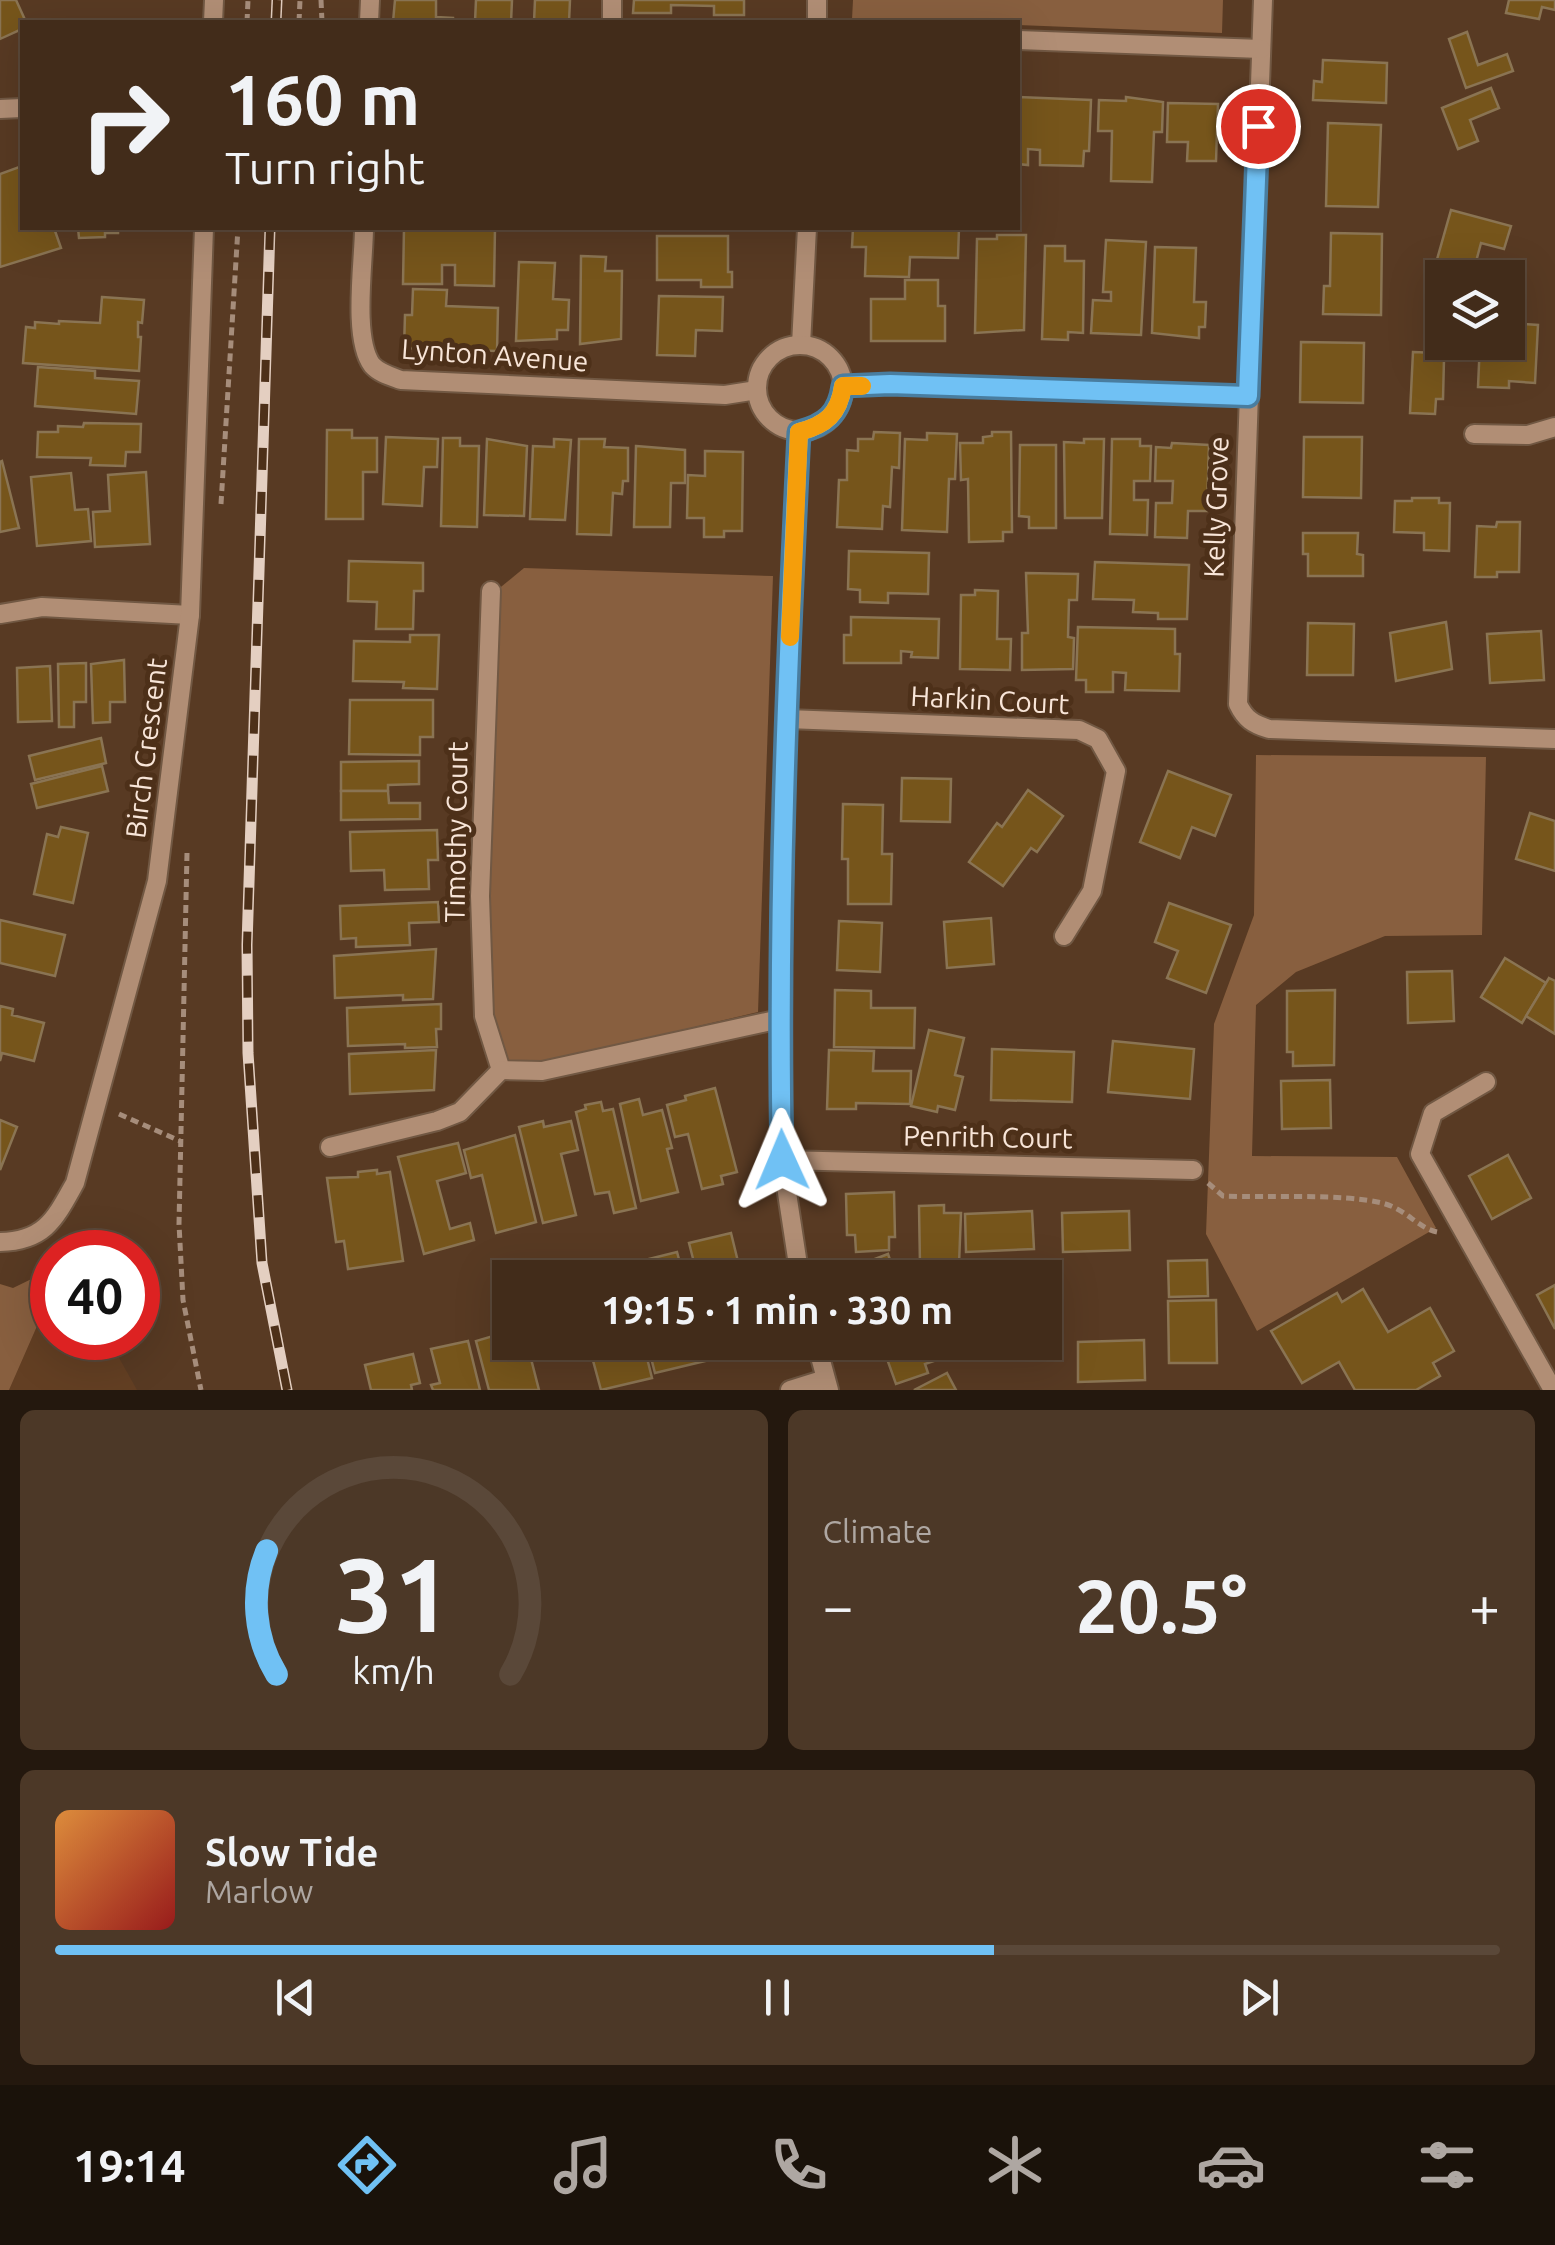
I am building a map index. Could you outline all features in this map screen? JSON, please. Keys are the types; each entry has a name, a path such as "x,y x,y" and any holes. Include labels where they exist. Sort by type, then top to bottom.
{"street":[{"name":"Kelly Grove","path":"1263,0 1237,694 1243,715 1269,729 1555,739"},
{"path":"1020,40 1261,49"},
{"name":"Birch Crescent","path":"0,1242 23,1242 54,1222 74,1183 157,881 190,615 204,230"},
{"name":"Lynton Avenue","path":"364,230 364,348 373,366 385,375 400,380 725,395 756,390"},
{"path":"801,345 807,230"},
{"path":"801,345 827,355 838,368 843,386 833,416 819,427 799,432 782,428 767,416 756,390 766,362 781,349 801,345"},
{"path":"843,386 890,384 1248,396"},
{"path":"1474,434 1528,436 1555,427"},
{"path":"797,1260 782,1160 780,1019 786,719 799,432"},
{"name":"Timothy Court","path":"491,591 480,896 484,1016 501,1070"},
{"path":"0,614 42,607 190,615"},
{"name":"Harkin Court","path":"786,719 1079,730 1098,739 1116,771 1092,891 1064,936"},
{"path":"330,1147 460,1112 501,1070 542,1071 780,1019"},
{"path":"1486,1082 1433,1113 1420,1154 1553,1390"},
{"name":"Penrith Court","path":"782,1160 1193,1170"},
{"path":"790,1390 827,1385 821,1360"}],"path":[{"path":"220,522 238,230"},
{"path":"188,845 179,1224 183,1300 201,1390"},
{"path":"96,1104 180,1142"},
{"path":"1193,1170 1222,1196 1378,1202 1404,1210 1426,1230 1465,1237"}],"shaded area":[{"path":"853,0 1223,0 1222,33 1020,25 1020,20 852,19"},
{"path":"524,568 773,576 758,1012 542,1063 506,1065 492,1015 488,904 496,591"},
{"path":"1256,755 1486,757 1482,935 1385,936 1296,972 1256,1005 1252,1156 1397,1157 1436,1228 1257,1331 1206,1234 1214,1024 1254,915"},
{"path":"30,1280 30,1342 9,1390 0,1390 0,1284 13,1288"},
{"path":"30,1342 30,1360 120,1360 137,1390 9,1390"}],"building":[{"path":"0,0 16,0 25,20 20,20 20,30 0,39"},
{"path":"395,0 436,0 436,17 453,18 453,20 393,20"},
{"path":"476,0 512,0 511,20 475,20"},
{"path":"535,0 570,0 569,20 534,20"},
{"path":"634,0 744,0 744,15 714,15 714,6 671,5 671,13 633,13"},
{"path":"1509,0 1555,0 1555,10 1542,7 1539,19 1506,13"},
{"path":"1467,32 1478,65 1507,54 1513,71 1466,88 1449,39"},
{"path":"1323,60 1387,63 1386,103 1313,100 1314,81 1322,82"},
{"path":"1491,88 1499,108 1470,120 1478,141 1458,149 1442,108"},
{"path":"1020,97 1091,100 1089,151 1084,151 1083,166 1040,165 1040,150 1028,149 1028,165 1020,164"},
{"path":"1126,97 1163,102 1162,132 1154,132 1152,182 1111,181 1112,131 1098,131 1099,100 1126,101"},
{"path":"1168,103 1218,104 1216,161 1187,161 1188,142 1167,142"},
{"path":"1328,123 1381,125 1378,207 1326,206"},
{"path":"20,167 20,230 55,230 61,248 0,267 0,174"},
{"path":"1451,210 1511,226 1504,249 1481,243 1476,260 1437,260"},
{"path":"78,230 118,230 105,233 105,237 79,238"},
{"path":"404,230 495,230 494,286 455,285 455,265 442,265 442,284 403,284"},
{"path":"853,230 959,230 958,258 910,257 909,277 865,276 866,247 852,247"},
{"path":"1331,233 1382,234 1381,315 1323,314 1324,286 1330,286"},
{"path":"997,235 1026,235 1024,330 975,333 977,239 997,239"},
{"path":"657,236 728,236 732,287 701,287 701,280 657,280"},
{"path":"1106,240 1146,242 1141,335 1091,333 1093,300 1111,301 1111,292 1103,292"},
{"path":"1045,246 1065,246 1065,261 1084,261 1083,333 1068,332 1068,340 1042,339"},
{"path":"1155,247 1196,248 1194,302 1206,302 1205,327 1199,327 1199,338 1152,333"},
{"path":"581,256 606,257 605,271 622,271 621,339 580,344"},
{"path":"519,262 555,263 553,299 569,300 568,330 557,330 557,339 516,341"},
{"path":"905,280 938,280 938,306 945,306 945,341 871,341 871,299 905,299"},
{"path":"413,289 447,290 446,306 498,308 497,351 404,348 405,315 412,315"},
{"path":"659,296 723,297 722,331 696,330 695,356 657,355"},
{"path":"102,297 144,300 142,323 138,322 139,371 23,363 26,327 35,328 35,322 100,323"},
{"path":"1525,324 1538,325 1535,383 1509,381 1509,388 1478,387 1479,360 1525,360"},
{"path":"1301,342 1364,343 1363,403 1300,402"},
{"path":"1413,352 1425,352 1425,360 1444,360 1443,399 1436,399 1435,414 1410,413"},
{"path":"38,367 95,371 95,378 139,381 136,414 35,406"},
{"path":"84,423 141,424 140,452 126,452 125,466 90,465 91,458 37,457 38,432 58,432 58,426 83,427"},
{"path":"327,430 352,430 352,438 377,438 377,472 363,472 363,519 326,519"},
{"path":"874,432 900,433 899,468 892,467 890,507 883,506 882,529 837,527 839,480 847,480 847,450 858,451 858,439 873,439"},
{"path":"992,432 1011,432 1012,532 1003,532 1003,541 969,542 968,479 961,480 960,443 983,443 983,437 992,436"},
{"path":"927,433 957,434 955,479 949,479 947,532 902,530 905,439 927,440"},
{"path":"386,437 438,439 437,467 424,467 422,506 383,504"},
{"path":"1304,437 1362,437 1361,498 1303,497"},
{"path":"443,438 460,438 460,446 479,446 477,527 441,526"},
{"path":"487,439 527,446 524,516 484,515"},
{"path":"554,439 571,440 565,520 530,519 533,446 554,447"},
{"path":"579,439 605,439 604,447 628,448 628,481 623,481 622,494 613,493 611,535 577,534"},
{"path":"1084,439 1104,439 1102,518 1065,518 1064,442 1084,443"},
{"path":"1112,439 1140,439 1140,446 1151,446 1150,481 1134,481 1134,500 1148,500 1147,535 1110,534"},
{"path":"1172,443 1209,445 1207,511 1188,511 1187,538 1155,537 1156,503 1172,503 1173,481 1155,481 1156,447 1171,448"},
{"path":"1020,445 1056,445 1056,528 1029,528 1029,517 1019,516"},
{"path":"636,446 685,450 685,483 671,483 670,527 634,527"},
{"path":"705,451 743,452 742,531 724,531 724,537 704,537 704,518 687,518 688,475 705,476"},
{"path":"0,462 19,528 0,532"},
{"path":"146,472 150,544 95,547 93,512 110,511 108,475"},
{"path":"71,473 75,510 88,509 91,541 37,546 31,477"},
{"path":"1439,498 1439,503 1450,503 1449,551 1424,550 1424,533 1394,532 1395,501"},
{"path":"1497,522 1520,522 1519,572 1475,577 1477,526 1496,527"},
{"path":"1303,533 1358,533 1357,554 1363,555 1363,576 1308,576"},
{"path":"849,551 929,553 928,594 888,593 888,603 860,602 860,590 848,589"},
{"path":"349,561 423,563 423,591 414,591 413,629 376,629 377,602 348,601"},
{"path":"1095,562 1189,565 1187,619 1158,619 1158,613 1133,612 1134,600 1093,599"},
{"path":"1026,573 1078,574 1077,600 1069,600 1068,637 1074,638 1073,669 1022,670 1022,633 1028,633"},
{"path":"975,590 998,591 997,639 1011,639 1010,670 960,669 961,595 975,595"},
{"path":"851,617 939,619 938,658 911,657 912,652 901,651 901,663 844,663 844,635 851,635"},
{"path":"1446,622 1452,669 1396,681 1390,633"},
{"path":"1308,623 1354,624 1353,675 1307,675"},
{"path":"1078,627 1175,629 1175,654 1180,654 1179,691 1125,690 1126,673 1113,672 1113,692 1086,692 1086,680 1076,680"},
{"path":"1541,631 1544,680 1490,683 1487,634"},
{"path":"410,635 439,635 437,689 403,688 404,682 353,681 354,641 410,642"},
{"path":"124,660 125,702 110,702 110,722 93,723 91,664"},
{"path":"86,663 86,702 74,702 74,727 59,727 58,664"},
{"path":"50,666 52,721 18,722 17,668"},
{"path":"350,700 433,700 433,737 420,737 420,755 349,754"},
{"path":"101,738 106,763 35,780 29,756"},
{"path":"419,761 419,784 388,785 388,791 341,791 341,762"},
{"path":"102,766 108,791 37,808 31,784"},
{"path":"1168,771 1231,795 1215,836 1192,827 1180,858 1140,842"},
{"path":"902,778 951,779 950,822 901,821"},
{"path":"1028,790 1063,816 1037,852 1031,848 1003,886 969,862 997,823 1002,827"},
{"path":"341,791 388,791 389,803 420,803 420,819 341,820"},
{"path":"843,804 883,805 882,854 892,854 891,904 848,904 848,859 842,859"},
{"path":"1530,813 1555,821 1555,871 1516,859"},
{"path":"61,827 88,833 73,903 34,894 47,834 58,837"},
{"path":"437,830 438,860 428,860 429,889 385,890 384,870 351,871 350,832"},
{"path":"438,902 439,922 409,923 410,945 356,947 356,938 341,939 340,906"},
{"path":"1169,903 1231,925 1206,993 1167,978 1178,951 1155,942"},
{"path":"991,918 994,964 947,968 944,922"},
{"path":"0,920 65,935 55,976 0,963"},
{"path":"839,921 882,923 880,972 837,970"},
{"path":"436,949 433,999 403,1000 403,995 335,998 334,956"},
{"path":"1505,958 1546,983 1522,1023 1481,997"},
{"path":"1452,971 1454,1021 1408,1023 1407,972"},
{"path":"1549,978 1555,981 1555,1034 1526,1016"},
{"path":"835,990 871,991 871,1008 915,1008 914,1048 834,1047"},
{"path":"1335,990 1334,1065 1293,1066 1293,1052 1287,1052 1287,991"},
{"path":"441,1004 437,1047 348,1046 347,1008"},
{"path":"0,1006 13,1009 12,1015 44,1023 34,1061 2,1053 0,1061"},
{"path":"929,1030 964,1038 955,1075 963,1077 955,1110 938,1106 937,1112 911,1106"},
{"path":"1113,1041 1194,1049 1190,1099 1108,1092"},
{"path":"992,1049 1074,1052 1072,1102 991,1100"},
{"path":"436,1050 434,1090 350,1094 349,1054"},
{"path":"829,1050 874,1051 873,1071 911,1071 910,1104 856,1103 856,1109 827,1109"},
{"path":"1330,1080 1331,1128 1282,1129 1281,1081"},
{"path":"715,1088 737,1172 721,1176 723,1184 702,1189 688,1134 675,1137 667,1105"},
{"path":"639,1099 643,1115 662,1110 678,1192 641,1201 620,1104"},
{"path":"601,1102 603,1111 613,1109 636,1208 614,1213 609,1192 595,1194 576,1112 586,1109 585,1105"},
{"path":"0,1120 17,1127 0,1170"},
{"path":"543,1121 544,1127 571,1121 578,1150 561,1154 576,1215 543,1223 519,1127"},
{"path":"515,1135 536,1222 496,1233 482,1175 471,1178 464,1150"},
{"path":"458,1143 466,1173 437,1181 450,1229 470,1223 474,1240 424,1254 398,1157"},
{"path":"1508,1155 1531,1198 1492,1219 1469,1176"},
{"path":"377,1170 377,1174 390,1172 403,1261 348,1269 344,1241 336,1242 327,1178 358,1177 358,1172"},
{"path":"894,1192 895,1237 889,1237 889,1250 856,1252 855,1235 847,1235 846,1194"},
{"path":"944,1205 944,1213 961,1213 959,1260 920,1260 919,1206"},
{"path":"1032,1211 1034,1249 966,1252 965,1214"},
{"path":"1129,1211 1130,1250 1063,1252 1062,1213"},
{"path":"731,1233 738,1260 693,1260 689,1243"},
{"path":"677,1252 679,1260 645,1260"},
{"path":"1207,1260 1208,1296 1169,1297 1168,1261"},
{"path":"1555,1285 1555,1329 1537,1295"},
{"path":"1363,1289 1388,1332 1430,1308 1454,1351 1433,1363 1440,1376 1416,1390 1355,1390 1339,1362 1302,1383 1271,1331 1337,1293 1342,1302"},
{"path":"1216,1300 1217,1363 1169,1363 1168,1301"},
{"path":"492,1336 492,1360 531,1360 539,1390 489,1390 476,1341"},
{"path":"1144,1340 1145,1380 1078,1382 1078,1342"},
{"path":"468,1341 480,1390 433,1390 431,1385 440,1383 431,1349"},
{"path":"413,1354 420,1383 411,1385 412,1390 371,1390 365,1365"},
{"path":"593,1360 648,1360 652,1378 601,1390"},
{"path":"652,1360 705,1361 655,1373"},
{"path":"887,1360 934,1360 925,1364 928,1373 896,1384"},
{"path":"947,1373 956,1390 914,1390"}],"railway":[{"path":"276,20 277,0"},
{"path":"270,230 247,945 248,1053 262,1263 287,1390"}],"slow traffic":[{"path":"790,637 799,432 819,427 833,416 843,386 862,386"}],"route":[{"path":"782,1160 780,1019 786,719 799,432 819,427 833,416 843,386 890,384 1248,396 1258,126"}]}
